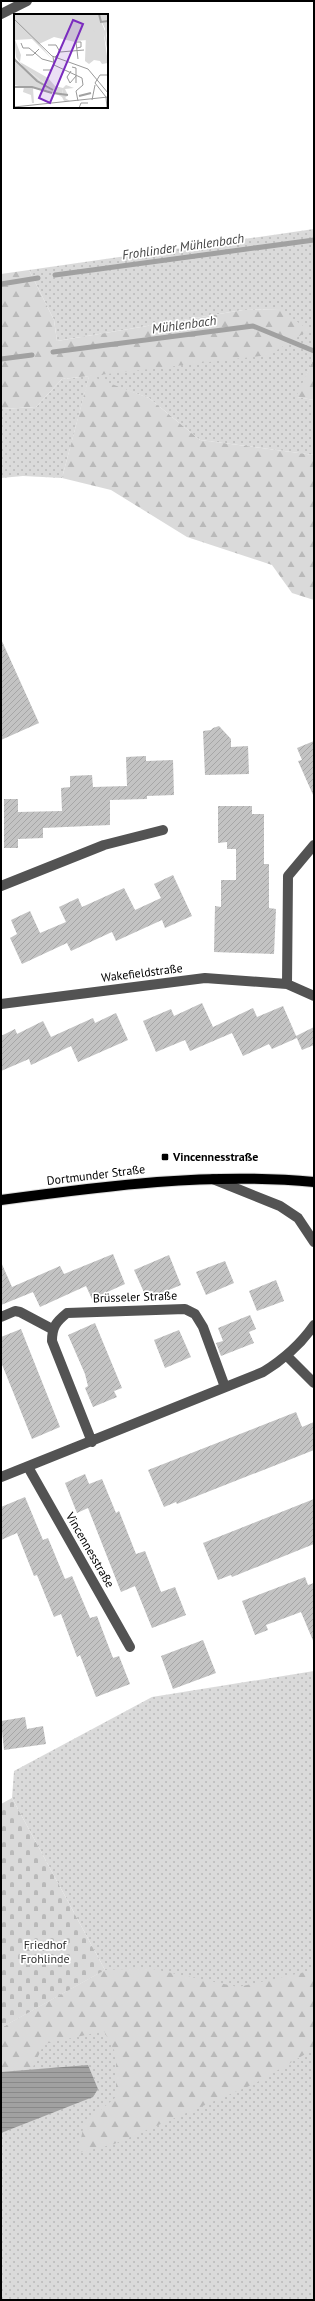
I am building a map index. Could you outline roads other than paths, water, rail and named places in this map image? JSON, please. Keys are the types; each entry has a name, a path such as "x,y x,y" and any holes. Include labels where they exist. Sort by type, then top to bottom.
{"main road":[{"name":"Dortmunder Straße","path":"1,1200 109,1185 167,1180 214,1179 314,1182"}],"street":[{"path":"1,14 27,1"},
{"path":"1,886 104,845 162,830"},
{"path":"287,984 288,876 314,845"},
{"name":"Wakefieldstraße","path":"1,1004 205,978 287,984 314,996"},
{"path":"214,1179 280,1206 298,1218 314,1242"},
{"name":"Brüsseler Straße","path":"52,1329 57,1320 67,1313 185,1309 195,1314 203,1327 225,1387"},
{"path":"1,1317 15,1311 20,1312 52,1329 52,1341 92,1442"},
{"path":"1,1477 92,1442 264,1372 287,1356 304,1339 314,1325"},
{"path":"287,1356 314,1383"},
{"name":"Vincennesstraße","path":"28,1467 130,1646"}],"waterway":[{"name":"Frohlinder Mühlenbach","path":"55,275 314,240"},
{"name":"Frohlinder Mühlenbach","path":"1,284 38,278"},
{"name":"Mühlenbach","path":"53,352 253,326 314,351"},
{"name":"Mühlenbach","path":"1,359 32,355"}],"place":[{"name":"Vincennesstraße","path":"165,1157"}],"park label":[{"name":"Friedhof Frohlinde","path":"45,1952"}]}
